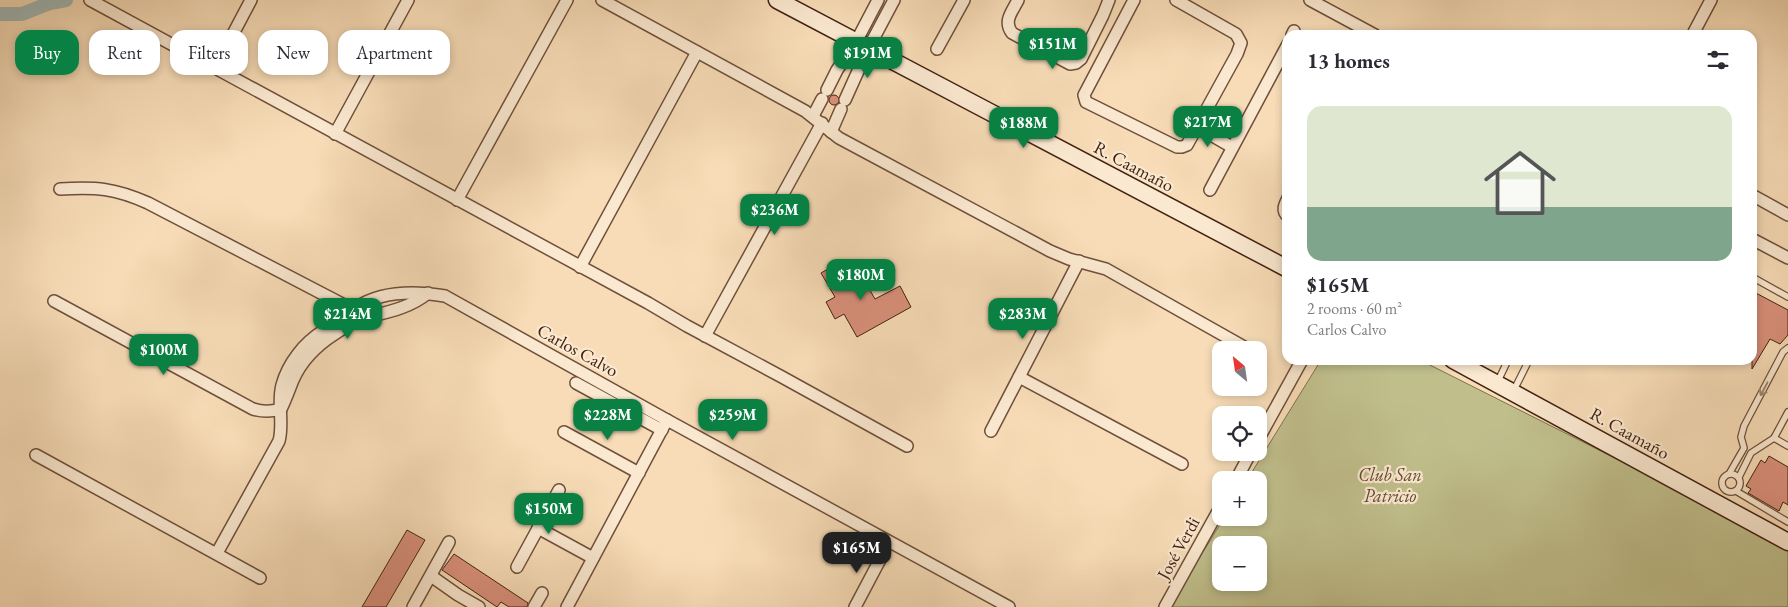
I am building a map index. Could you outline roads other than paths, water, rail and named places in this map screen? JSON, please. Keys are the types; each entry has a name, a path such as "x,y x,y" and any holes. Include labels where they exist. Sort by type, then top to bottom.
{"street":[{"path":"90,0 170,44"},
{"path":"235,30 251,0"},
{"path":"335,134 408,0"},
{"path":"457,200 567,0"},
{"path":"602,0 818,120 839,138 1050,251 1106,269 1234,341"},
{"name":"R. Caamaño","path":"777,0 1282,264"},
{"path":"831,132 843,104 878,0"},
{"path":"705,336 818,120 824,94 837,70 862,46 894,0"},
{"path":"937,50 964,0"},
{"path":"1018,0 1007,21 1012,33 1070,64 1076,63 1080,59 1103,15 1108,0"},
{"path":"1134,0 1084,95 1086,102 1178,147 1182,147 1187,145 1238,54 1241,42 1236,34 1176,0"},
{"path":"1310,0 1366,30"},
{"path":"1695,30 1711,0"},
{"path":"580,267 697,52"},
{"path":"1210,190 1282,55"},
{"path":"228,75 907,446"},
{"path":"1197,127 1232,147"},
{"path":"60,189 92,187 127,194 344,304 354,315"},
{"path":"1757,198 1788,215"},
{"path":"1757,242 1788,258"},
{"path":"991,431 1079,261"},
{"name":"Carlos Calvo","path":"217,553 278,441 281,432 282,385 298,355 314,338 354,315 373,299 398,292 428,293 446,296 664,425 1009,607"},
{"path":"54,301 253,409 263,412 280,409"},
{"path":"1267,423 1299,365"},
{"name":"R. Caamaño","path":"1462,365 1788,542"},
{"path":"1019,377 1182,464"},
{"path":"567,607 664,425 576,383"},
{"path":"564,432 638,473"},
{"path":"36,455 260,578"},
{"path":"517,568 559,490"},
{"name":"José Verdi","path":"1165,607 1212,522"},
{"path":"538,528 593,558"},
{"path":"413,607 449,542"},
{"path":"859,606 883,554"},
{"path":"431,576 479,607"},
{"path":"534,607 542,593"}],"lane":[{"path":"1757,280 1788,297"},
{"path":"1751,453 1744,448 1741,437 1744,426 1784,352 1788,348"},
{"path":"1496,383 1505,365"},
{"path":"1513,392 1526,365"},
{"path":"1736,490 1740,483 1739,477 1751,453 1774,438 1788,412"},
{"path":"1774,438 1788,446"},
{"path":"1744,448 1729,474 1724,477 1723,486 1727,491 1736,490 1788,522"},
{"path":"1729,474 1735,474 1739,477"}],"waterway":[{"path":"0,14 22,14 50,3 66,0"}],"park label":[{"name":"Club San Patricio","path":"1390,484"}]}
